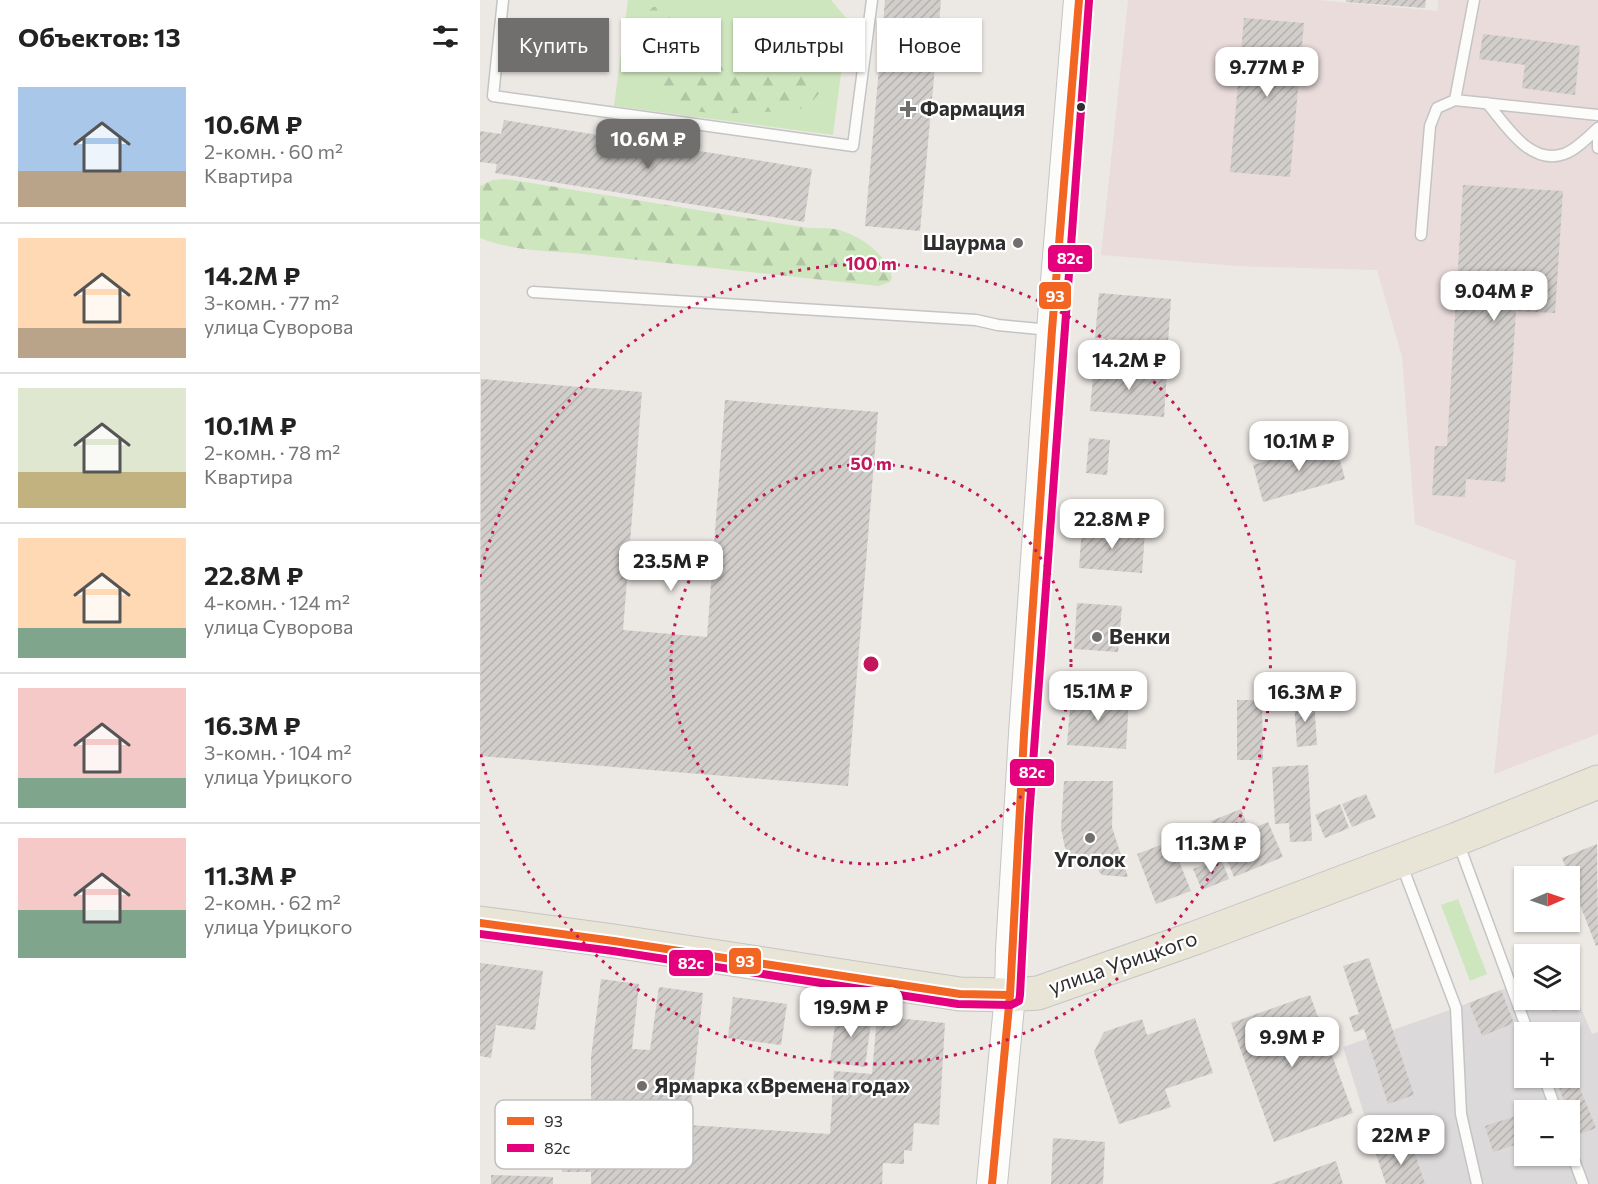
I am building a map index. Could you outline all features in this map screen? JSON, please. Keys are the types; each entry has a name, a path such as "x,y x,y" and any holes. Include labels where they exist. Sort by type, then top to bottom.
{"main road":[{"path":"992,1184 1010,995 1023,757 1052,330 1079,0"},
{"name":"улица Урицкого","path":"480,923 960,994 1038,993 1195,938 1457,839 1598,782"}],"lane":[{"path":"503,0 493,96 853,146 872,0"},
{"path":"1455,100 1474,0"},
{"path":"1421,235 1430,126 1437,108 1455,100 1598,115"},
{"path":"1487,103 1526,146 1542,156 1554,157 1566,153 1598,128"},
{"path":"1598,135 1598,148"},
{"path":"533,292 976,320 998,325 1052,330"},
{"path":"1457,839 1524,1022"},
{"path":"1400,860 1456,1008 1461,1114 1477,1184"},
{"path":"1576,1166 1583,1184"}],"shaded area":[{"path":"1128,0 1318,0 1437,11 1438,0 1598,0 1598,734 1494,774 1516,561 1415,524 1402,357 1377,270 1239,266 1101,255"},
{"path":"1514,985 1514,1010 1580,1010 1580,1006 1592,1034 1598,1032 1598,1184 1386,1184 1343,1047 1456,1008"}],"green space":[{"path":"628,0 831,0 846,18 733,18 733,72 841,72 833,135 614,106 621,53 621,72 721,72 721,18 626,18"},
{"path":"653,7 671,7 691,18 645,18"},
{"path":"733,61 733,72 830,72 826,86 807,107 790,111 715,114 689,110 640,80 640,72 721,72 721,64"},
{"path":"506,179 809,228 838,230 858,238 873,248 885,261 892,277 890,282 879,286 538,251 503,245 480,238 480,186 493,180"},
{"path":"1458,899 1487,974 1470,981 1441,905"}],"building":[{"path":"885,0 941,0 939,18 883,18"},
{"path":"1346,0 1426,0 1425,8 1346,2"},
{"path":"1244,18 1304,23 1290,177 1230,172"},
{"path":"1483,34 1580,46 1575,95 1522,88 1525,65 1479,59"},
{"path":"879,72 934,72 920,231 865,226"},
{"path":"504,120 812,169 804,222 495,173 497,164 480,162 480,131 501,134"},
{"path":"1463,185 1563,191 1555,313 1516,311 1505,482 1466,479 1465,497 1432,495 1435,446 1447,446"},
{"path":"1099,293 1171,299 1168,343 1095,338"},
{"path":"1094,365 1167,370 1164,417 1090,411"},
{"path":"481,379 642,392 623,630 707,637 725,400 878,412 848,786 480,756"},
{"path":"1089,438 1110,440 1107,475 1086,473"},
{"path":"1335,442 1345,479 1263,502 1253,465"},
{"path":"1082,527 1145,532 1142,573 1079,568"},
{"name":"Венки","path":"1077,603 1122,606 1118,652 1074,649"},
{"path":"1071,694 1129,698 1126,749 1067,745"},
{"path":"1237,700 1262,700 1263,760 1237,760"},
{"path":"1314,700 1317,745 1297,747 1294,701"},
{"path":"1308,765 1312,841 1290,842 1289,823 1275,824 1272,767"},
{"name":"Уголок","path":"1064,781 1113,781 1112,827 1128,877 1102,875 1089,858 1073,860 1065,848 1061,828"},
{"path":"1366,794 1376,817 1352,827 1342,804"},
{"path":"1340,804 1349,828 1325,838 1315,815"},
{"path":"1241,809 1249,830 1268,822 1283,857 1234,877 1211,821"},
{"path":"1171,841 1191,891 1156,904 1137,854"},
{"path":"1597,844 1598,945 1596,946 1580,905 1580,866 1565,866 1562,858"},
{"path":"1221,858 1229,879 1202,890 1193,869"},
{"path":"1369,958 1414,1095 1388,1104 1364,1029 1354,1032 1349,1017 1359,1014 1343,966"},
{"path":"480,963 543,971 535,1030 496,1025 491,1058 480,1056"},
{"path":"601,979 639,984 632,1049 650,1050 659,987 703,993 692,1100 591,1100 591,1057"},
{"path":"1501,990 1514,1023 1482,1036 1469,1003"},
{"path":"1310,995 1353,1113 1274,1142 1231,1023"},
{"path":"733,997 787,1004 781,1045 728,1038"},
{"path":"837,1010 872,1015 865,1067 830,1062"},
{"path":"877,1016 945,1023 939,1125 914,1123 912,1151 904,1150 904,1164 883,1163 882,1184 591,1184 591,1172 562,1172 562,1169 693,1169 693,1125 830,1134 834,1071 872,1074"},
{"path":"1195,1018 1213,1073 1165,1089 1171,1107 1119,1124 1094,1052 1104,1032 1142,1019 1147,1035"},
{"path":"1559,1088 1580,1088 1596,1128 1580,1134 1580,1100 1564,1100"},
{"path":"1514,1117 1514,1145 1493,1152 1485,1126"},
{"path":"1053,1138 1105,1142 1103,1184 1051,1184"},
{"path":"1411,1142 1425,1184 1386,1184 1376,1154"},
{"path":"1336,1161 1343,1184 1271,1184"},
{"path":"491,1175 553,1177 553,1184 491,1184"}],"transit line":[{"name":"93","path":"992,1184 1010,995 1024,734 1052,330 1079,0"},
{"name":"82с","path":"480,934 613,951 958,1004 1011,1005 1019,1001 1029,818 1089,1"},
{"name":"93","path":"480,923 614,941 960,994 1010,995"}],"place":[{"name":"Фармация","path":"908,109"},
{"name":"Шаурма","path":"1018,243"},
{"name":"Венки","path":"1097,637"},
{"name":"Уголок","path":"1090,838"},
{"name":"Ярмарка «Времена года»","path":"642,1086"}]}
